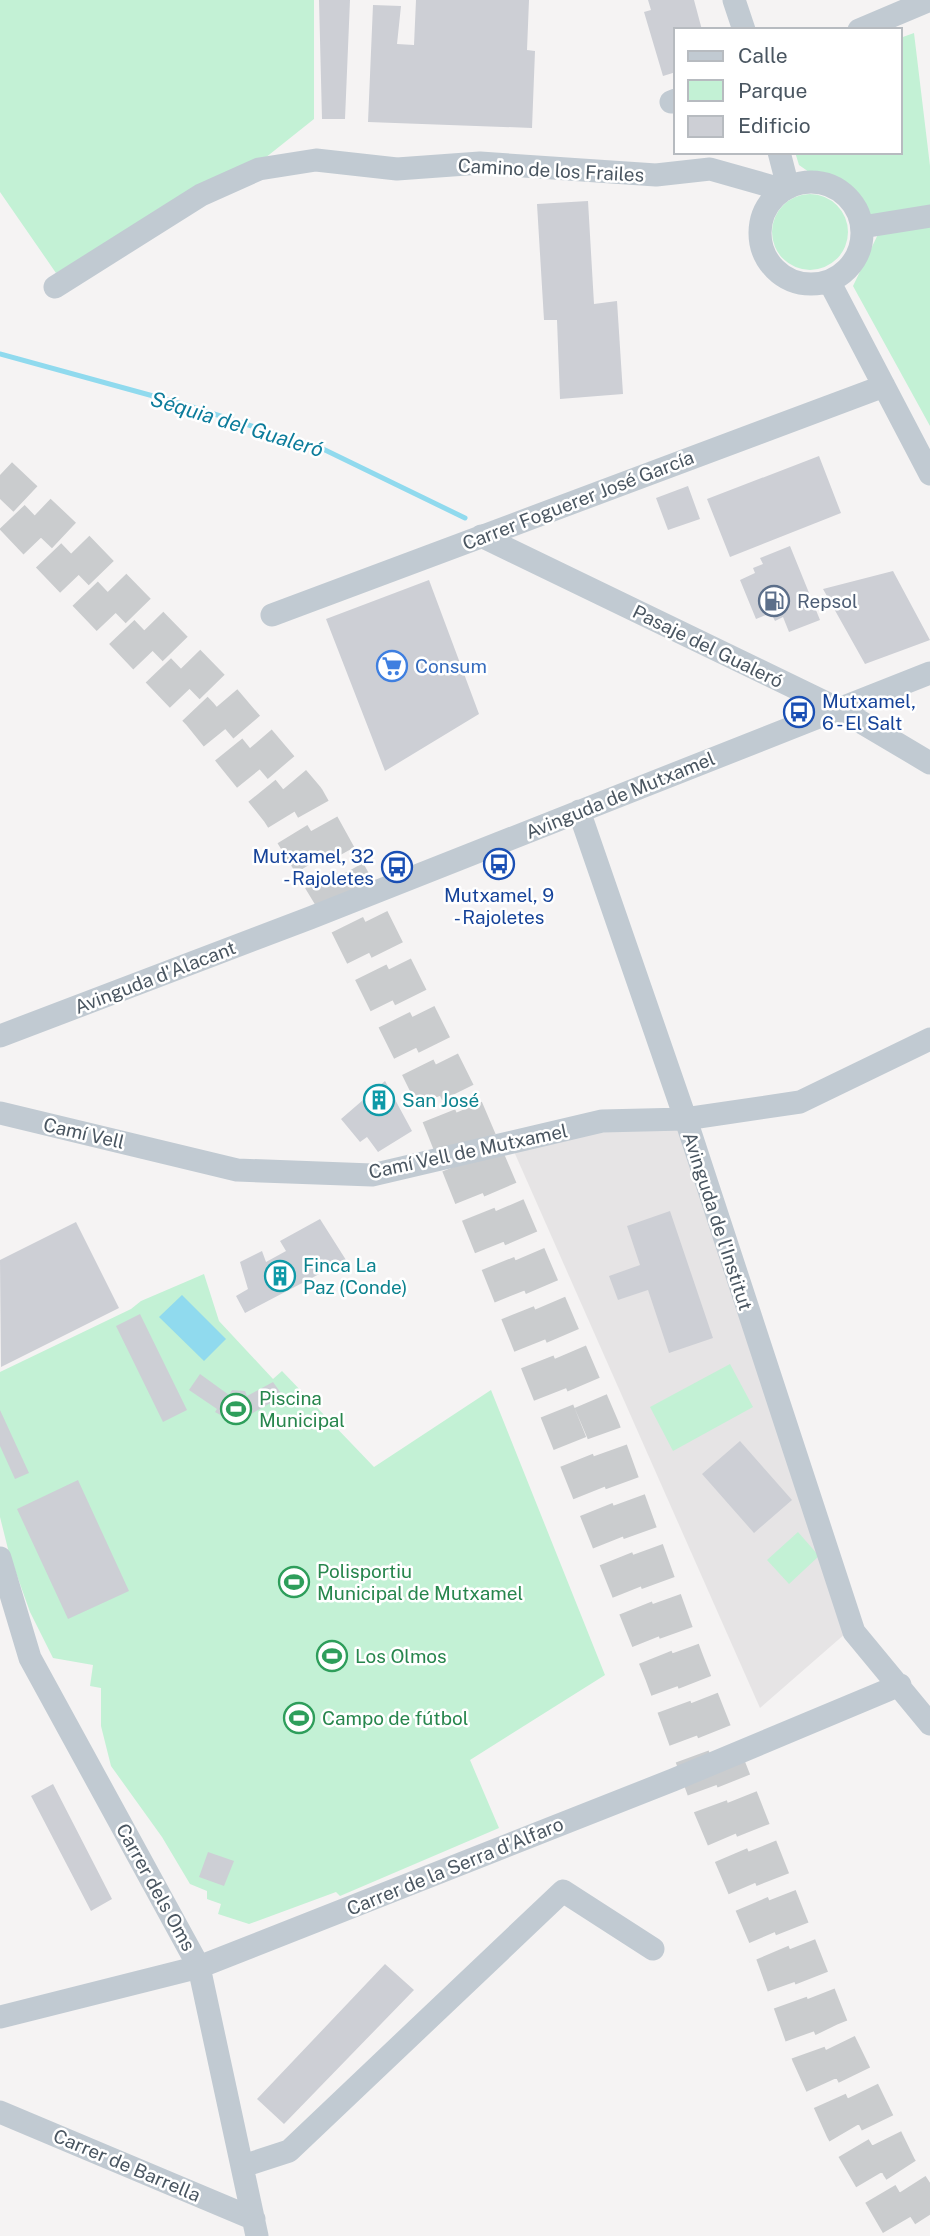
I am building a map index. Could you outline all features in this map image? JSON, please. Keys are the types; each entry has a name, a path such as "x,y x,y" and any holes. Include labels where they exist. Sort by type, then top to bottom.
{"street":[{"path":"733,0 743,28"},
{"path":"864,28 930,1"},
{"path":"779,154 786,188"},
{"name":"Camino de los Frailes","path":"55,287 201,195 259,169 316,160 397,169 480,163 656,175 710,170 786,188"},
{"path":"812,182 836,188 849,198 858,211 862,227 861,244 855,260 844,272 829,281 812,284 795,282 780,274 768,261 760,228 765,211 775,197 786,188 812,182"},
{"path":"862,227 930,216"},
{"path":"829,281 930,474"},
{"name":"Carrer Foguerer José García","path":"272,615 884,386"},
{"name":"Pasaje del Gualeró","path":"481,536 839,709 930,763"},
{"name":"Avinguda de Mutxamel","path":"310,918 930,673"},
{"name":"Avinguda de l'Institut","path":"579,811 685,1119 854,1632 900,1685"},
{"name":"Avinguda d'Alacant","path":"0,1037 310,918"},
{"name":"Camí Vell de Mutxamel","path":"169,1154 237,1170 372,1175 602,1121 685,1119 800,1102 930,1039"},
{"name":"Camí Vell","path":"0,1113 169,1154"},
{"name":"Carrer dels Oms","path":"0,1558 5,1595 30,1658 199,1967 256,2227"},
{"path":"900,1685 922,1700 930,1724"},
{"name":"Carrer de la Serra d'Alfaro","path":"0,2017 199,1967 673,1780 900,1685"},
{"path":"243,2166 289,2151 563,1891 653,1949"},
{"name":"Carrer de Barrella","path":"0,2112 256,2227"}],"shaded area":[{"path":"616,1129 686,1129 846,1633 760,1708 512,1147"}],"green space":[{"path":"0,0 314,0 314,119 260,162 202,188 56,273 0,192"},
{"path":"914,33 930,166 930,426 853,286 883,224 799,165 796,154 902,154 902,37"},
{"path":"810,194 824,197 837,205 845,218 848,232 845,246 837,259 824,267 810,270 796,267 783,259 775,246 772,232 775,218 783,205 796,197"},
{"name":"Polisportiu Municipal de Mutxamel","path":"204,1274 219,1321 273,1379 282,1371 374,1467 491,1390 605,1675 470,1760 499,1828 340,1896 336,1892 249,1924 218,1914 221,1904 207,1899 207,1891 190,1884 162,1837 111,1766 101,1726 101,1688 90,1686 93,1665 53,1658 30,1612 9,1553 0,1517 0,1372 131,1309 141,1301"},
{"path":"730,1364 753,1407 673,1451 650,1407"},
{"path":"798,1532 819,1556 789,1584 767,1560"}],"water":[{"path":"182,1295 226,1339 204,1361 159,1317"}],"building":[{"path":"319,0 350,0 345,119 322,119"},
{"path":"416,0 529,0 527,50 535,51 532,128 368,122 373,5 401,6 397,44 414,45"},
{"path":"648,0 694,0 701,28 674,28 674,73 663,76 644,12 651,10"},
{"path":"588,201 594,304 617,301 623,394 560,399 557,320 544,320 537,204"},
{"path":"819,456 841,513 730,557 707,499"},
{"path":"688,486 700,519 668,530 656,498"},
{"path":"790,546 820,620 789,632 783,617 775,621 771,613 756,619 740,580 755,573 753,568 763,564 760,558"},
{"path":"893,571 930,640 865,664 823,589"},
{"path":"429,580 479,714 385,771 326,619"},
{"name":"San José","path":"385,1081 412,1131 378,1152 367,1137 360,1142 341,1119"},
{"path":"670,1211 713,1338 669,1353 648,1290 618,1300 609,1276 640,1265 627,1226"},
{"name":"Finca La Paz (Conde)","path":"320,1219 346,1260 245,1313 236,1296 248,1289 240,1262 262,1251 266,1262 286,1251 280,1241"},
{"path":"76,1222 119,1308 1,1367 0,1260"},
{"path":"140,1314 187,1410 163,1422 116,1326"},
{"path":"200,1374 229,1395 232,1390 245,1391 247,1396 273,1382 283,1396 235,1423 215,1412 217,1409 189,1390"},
{"path":"0,1410 29,1473 15,1479 0,1446"},
{"path":"740,1441 792,1500 754,1533 702,1474"},
{"path":"78,1480 129,1591 68,1619 17,1509"},
{"path":"53,1784 112,1899 91,1911 31,1796"},
{"path":"208,1852 234,1861 224,1886 199,1877"},
{"path":"385,1964 414,1990 284,2124 257,2099"}],"waterway":[{"name":"Séquia del Gualeró","path":"0,354 186,405 323,449 465,518"}],"tunnel":[{"path":"0,475 72,543 215,690 307,798 352,879 465,1107 603,1430 686,1660 831,2027 899,2167 930,2215"},
{"path":"12,517 200,714 279,812 345,920 427,1086 662,1674 711,1808 773,1954 809,2055 843,2130 905,2236"}],"place":[{"name":"Repsol","path":"774,601"},
{"name":"Consum","path":"392,666"},
{"name":"Mutxamel, 6 - El Salt","path":"799,712"},
{"name":"Mutxamel, 9 - Rajoletes","path":"499,864"},
{"name":"Mutxamel, 32 - Rajoletes","path":"397,867"},
{"name":"San José","path":"379,1100"},
{"name":"Finca La Paz (Conde)","path":"280,1276"},
{"name":"Piscina Municipal","path":"236,1409"},
{"name":"Polisportiu Municipal de Mutxamel","path":"294,1582"},
{"name":"Los Olmos","path":"332,1656"},
{"name":"Campo de fútbol","path":"299,1718"}]}
